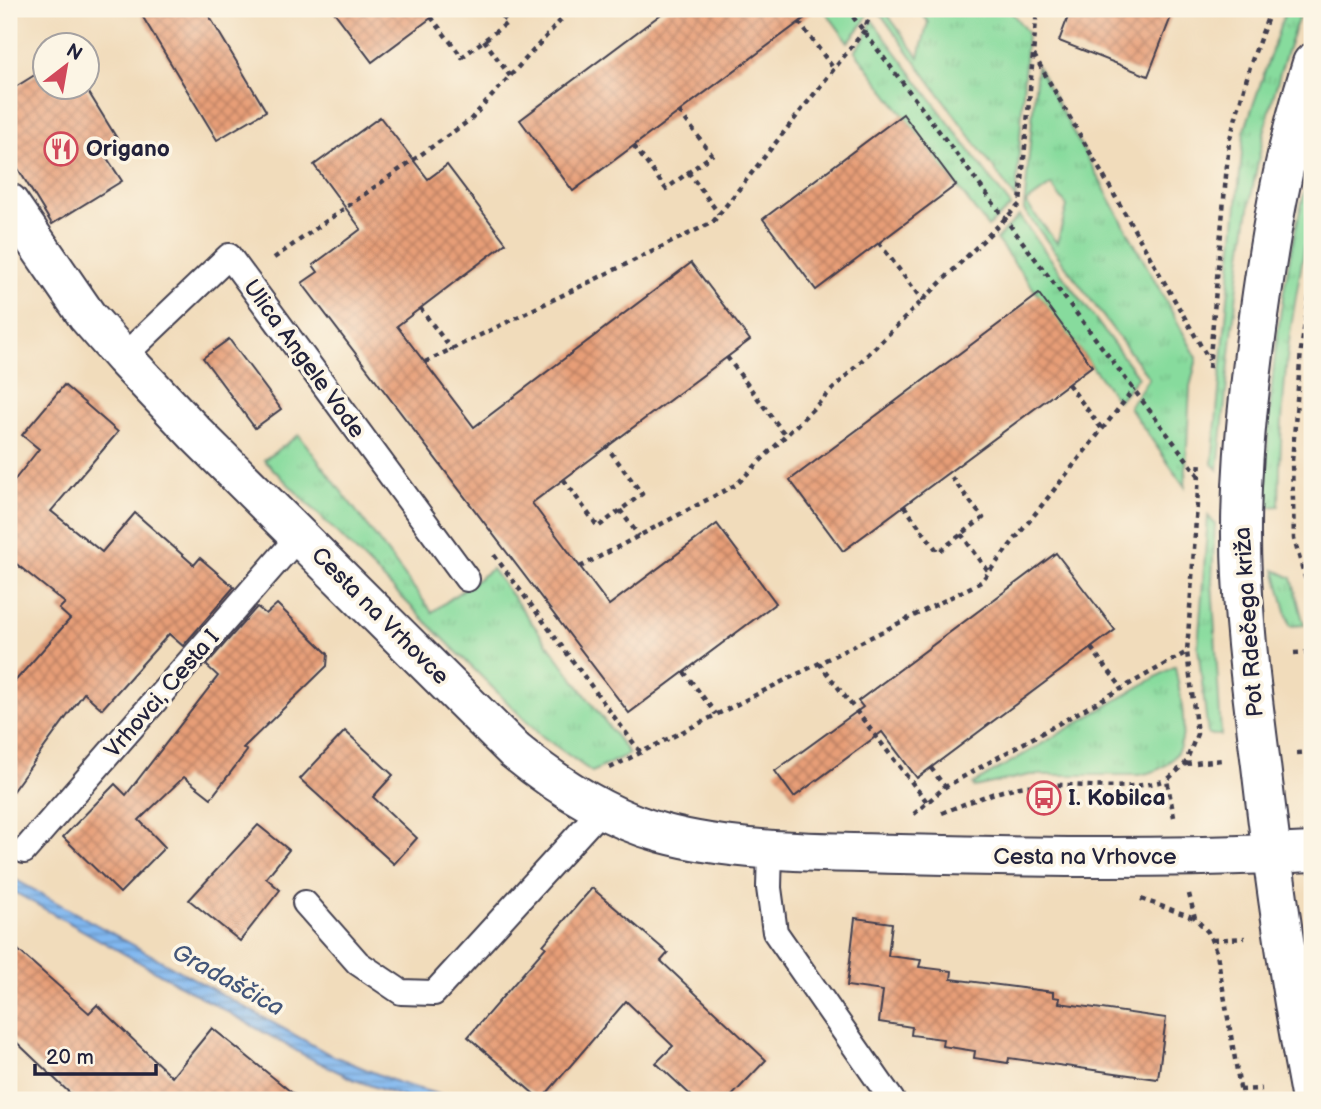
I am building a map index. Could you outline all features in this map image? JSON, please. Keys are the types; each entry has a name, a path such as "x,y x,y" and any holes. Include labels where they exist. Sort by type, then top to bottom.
{"street":[{"name":"Pot Rdečega križa","path":"1310,1097 1281,936 1248,660 1241,574 1244,444 1264,280 1282,178 1312,64"},
{"name":"Cesta na Vrhovce","path":"14,225 87,316 196,435 515,751 568,789 602,809 661,833 722,844 857,853 1121,859 1312,852"}],"lane":[{"name":"Ulica Angele Vode","path":"123,357 229,256 467,579"},
{"name":"Vrhovci, Cesta I","path":"24,852 299,536"},
{"path":"305,902 358,963 401,992 434,993 602,809"},
{"path":"770,847 769,888 775,932 892,1100"}],"path":[{"path":"431,17 462,57 507,23 496,9"},
{"path":"282,267 273,256 470,120 571,9"},
{"path":"847,9 1199,476 1242,519"},
{"path":"425,362 713,222 864,31 872,9"},
{"path":"580,566 737,484 1020,204 1037,9"},
{"path":"799,22 834,69"},
{"path":"484,40 510,75"},
{"path":"1033,54 1209,360"},
{"path":"634,146 667,189 712,155 679,111"},
{"path":"688,172 719,214"},
{"path":"879,243 923,301"},
{"path":"1312,277 1299,363 1292,462 1294,539 1312,602"},
{"path":"420,308 452,350"},
{"path":"727,357 786,436"},
{"path":"1068,384 1102,429"},
{"path":"568,789 981,582 1134,389"},
{"path":"564,480 598,527 642,494 607,447"},
{"path":"904,506 938,552 983,519 948,473"},
{"path":"620,510 639,536"},
{"path":"961,534 989,572"},
{"path":"486,543 641,753"},
{"path":"1091,648 1122,688"},
{"path":"919,820 911,819 945,787 1187,652"},
{"path":"1294,653 1312,652"},
{"path":"820,663 927,803"},
{"path":"684,672 716,715"},
{"path":"1185,764 1212,761"},
{"path":"931,768 945,787"},
{"path":"930,817 997,792 1028,786 1142,787 1167,780"},
{"path":"1189,894 1195,918 1213,940 1241,1095 1262,1088"},
{"path":"1213,940 1233,939"}],"green space":[{"path":"824,9 863,9 867,14 863,24 848,42"},
{"path":"877,9 896,9 887,14 919,57 928,22 919,9 1009,9 1027,32 1016,199"},
{"path":"1286,9 1302,9 1282,65 1254,179 1237,295 1218,470 1212,464 1244,132"},
{"path":"872,20 1011,206 988,227 855,51 865,38"},
{"path":"1037,66 1197,358 1190,387 1185,487 1129,407 1149,378 1024,210","holes":["1051,185 1067,206 1057,243 1026,203"]},
{"path":"1312,164 1307,228 1285,377 1279,506 1265,507 1269,420 1278,334 1292,249"},
{"path":"1019,216 1138,377 1118,401 996,239"},
{"path":"299,435 432,612 492,569 629,754 592,772 539,734 264,460"},
{"path":"1208,516 1215,524 1212,581 1221,735 1208,735 1198,647"},
{"path":"1275,570 1292,578 1304,625 1290,626"},
{"path":"1175,666 1183,733 1172,760 1159,769 1139,775 1030,775 974,787 973,784"}],"water":[{"name":"Gradaščica","path":"9,876 329,1054 399,1083 458,1100 412,1100 355,1080 306,1056 9,889"}],"building":[{"path":"138,9 205,9 266,111 217,140"},
{"path":"332,9 443,9 372,62"},
{"path":"668,9 817,9 573,191 520,120"},
{"path":"1071,9 1174,9 1148,76 1059,41"},
{"name":"Origano","path":"32,77 32,102 95,102 121,145 105,155 122,181 52,224 9,154 9,91"},
{"path":"903,114 956,185 816,290 763,219"},
{"path":"380,117 428,179 447,165 506,243 397,326 474,427 691,263 750,340 532,503 609,605 717,524 776,603 629,713 302,283 318,272 313,265 361,229 314,165"},
{"path":"1039,294 1092,366 843,551 790,480"},
{"path":"229,339 281,409 255,428 203,358"},
{"path":"64,385 118,432 51,511 102,552 135,513 194,565 200,558 234,587 183,646 169,634 102,709 84,693 9,796 9,688 70,619 59,609 65,603 9,558 9,487 39,449 22,435"},
{"path":"1056,553 1115,630 917,778 882,732 794,797 775,771 863,707 858,701"},
{"path":"277,604 328,654 327,666 243,748 247,751 211,798 184,777 139,820 165,847 120,893 63,837 115,784 126,795 218,676 206,665 257,607 266,614"},
{"path":"345,731 393,775 373,797 417,838 394,864 300,779"},
{"path":"258,825 289,850 266,878 280,890 240,941 189,900"},
{"path":"592,888 668,953 661,961 766,1060 728,1100 696,1100 656,1063 673,1046 626,1001 541,1100 468,1037 546,947 543,945"},
{"path":"855,918 892,923 888,956 921,960 919,967 952,971 951,979 1053,992 1053,997 1060,998 1059,1003 1166,1018 1158,1079 1009,1058 1008,1063 974,1058 975,1051 942,1046 943,1039 911,1035 912,1027 879,1022 883,991 847,986"},
{"path":"9,942 89,1013 97,1005 172,1077 212,1028 301,1100 77,1100 9,1035"}],"place":[{"name":"Origano","path":"61,149"},
{"name":"I. Kobilca","path":"1044,798"}]}
